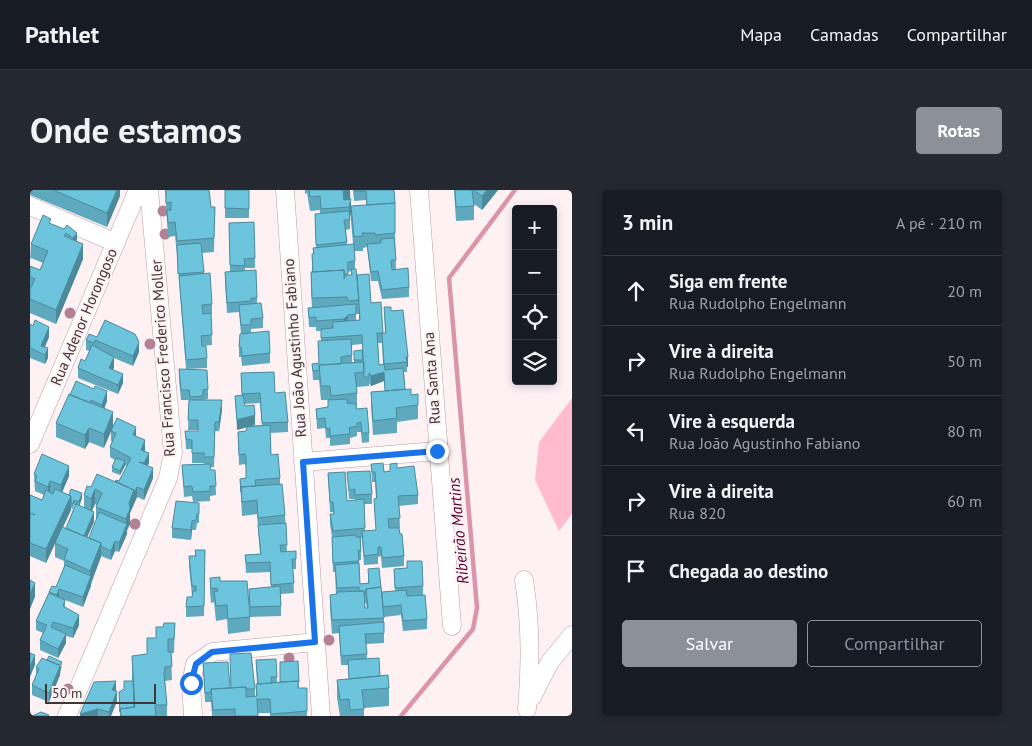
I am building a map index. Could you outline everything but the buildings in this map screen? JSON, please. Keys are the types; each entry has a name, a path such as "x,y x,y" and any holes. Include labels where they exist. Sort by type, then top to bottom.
{"street":[{"name":"Rua Adenor Horongoso","path":"30,444 138,190"},
{"name":"Rua Francisco Frederico Moller","path":"67,716 168,478 173,453 149,190"},
{"name":"Rua João Agustinho Fabiano","path":"285,190 321,716"},
{"name":"Rua Santa Ana","path":"419,190 437,451 452,626"},
{"path":"30,206 116,243"},
{"path":"303,462 437,451"},
{"path":"524,580 530,616 531,643 526,713"},
{"path":"526,713 540,680 572,635"},
{"path":"193,716 191,683 196,664 212,652 315,642"}],"shaded area":[{"path":"572,398 572,514 559,531 535,480 539,442"}],"waterway":[{"name":"Ribeirão Martins","path":"401,716 473,629 477,608 449,278 515,190"}],"route":[{"path":"191,683 196,664 212,652 315,642 303,462 437,451"}]}
